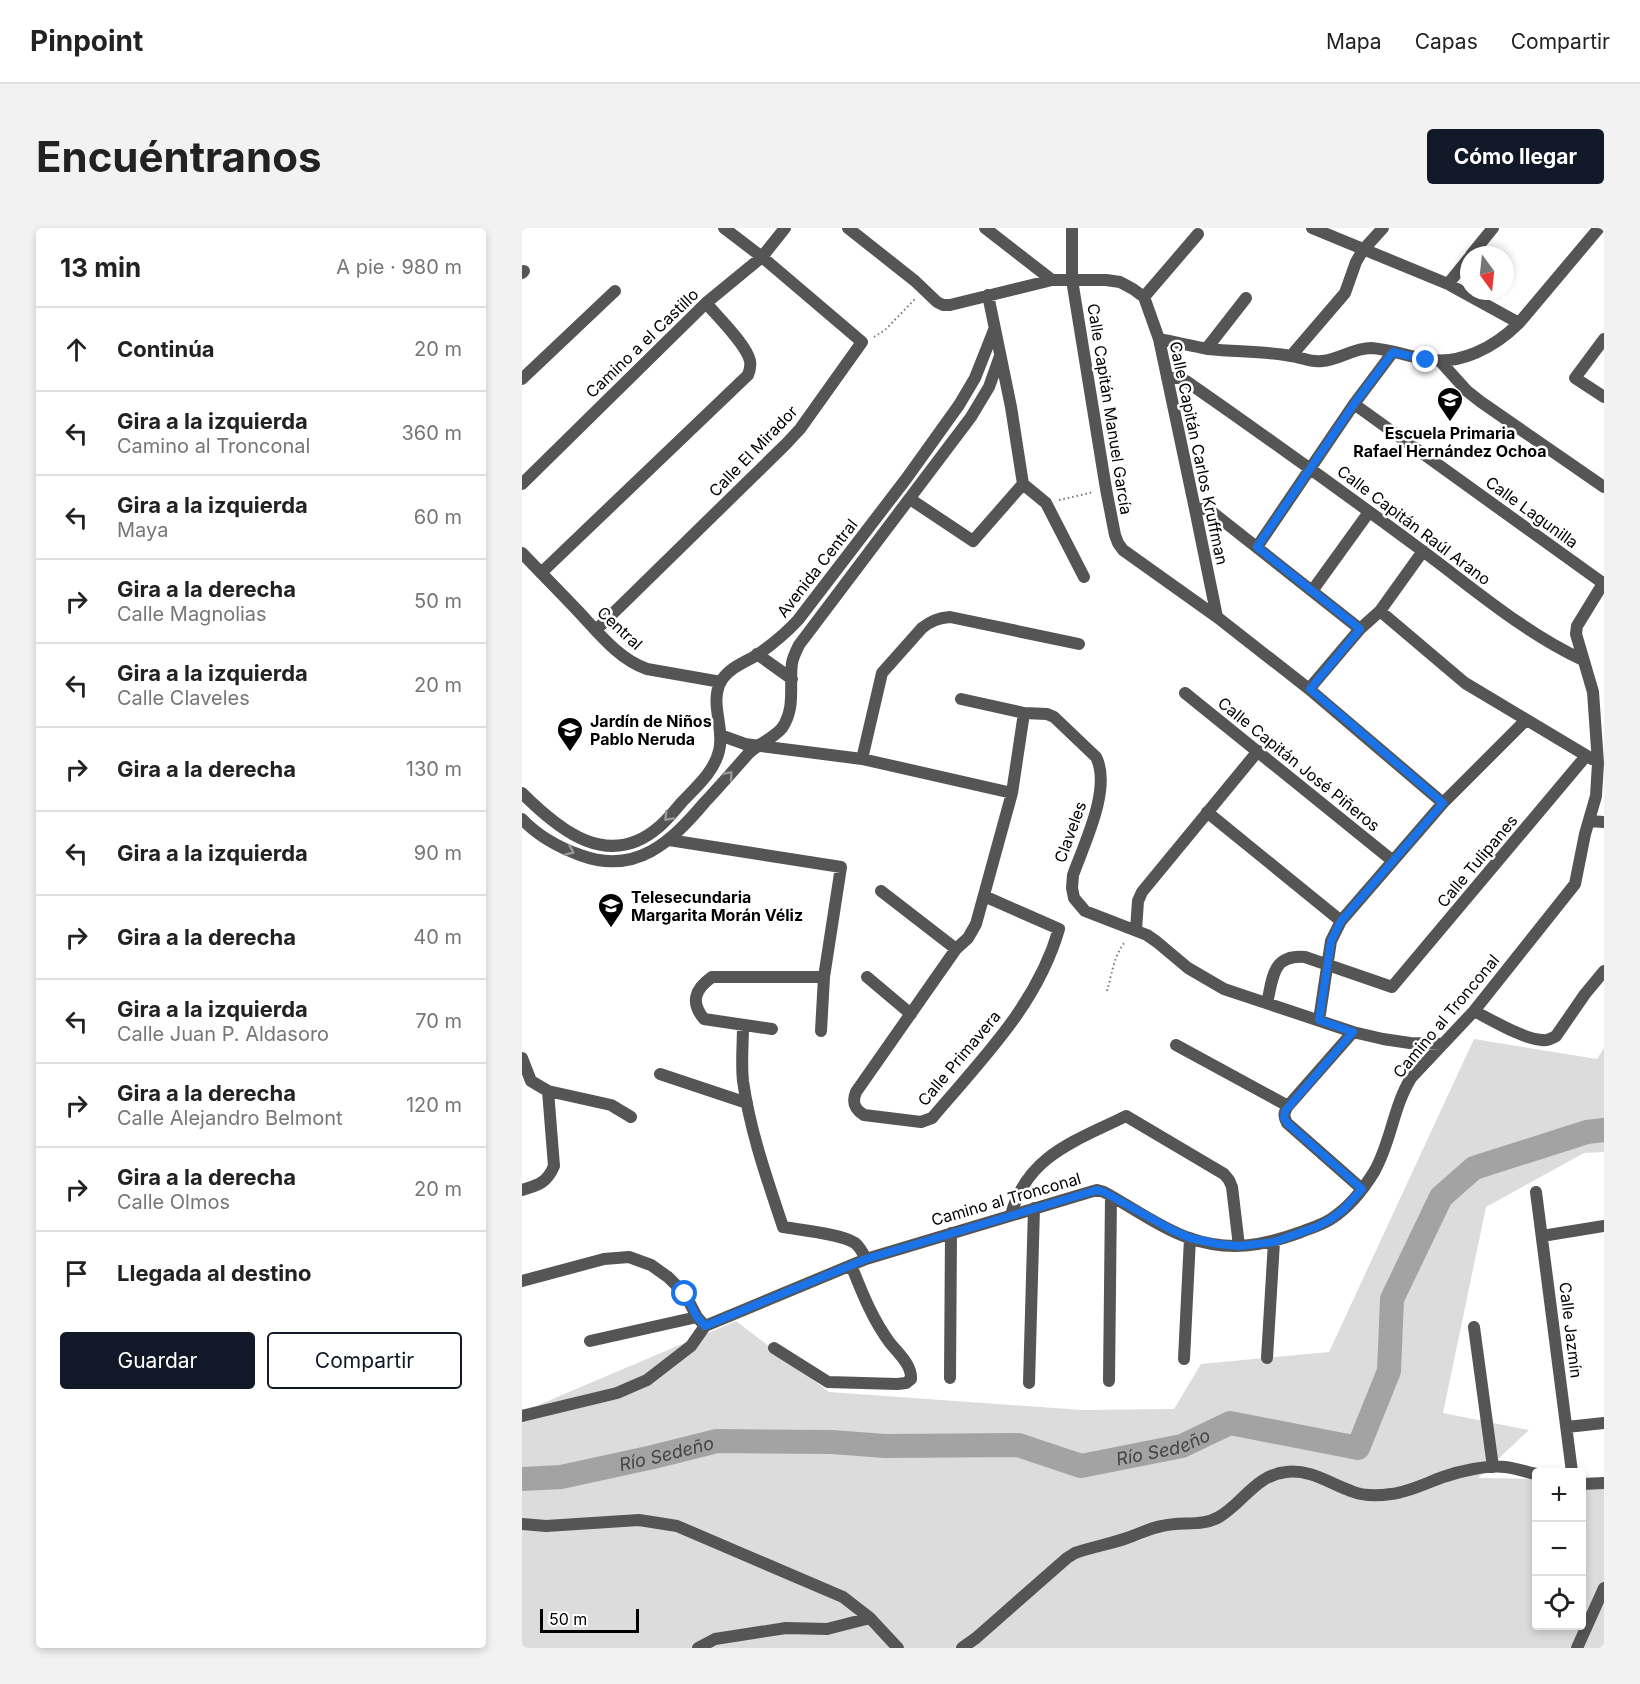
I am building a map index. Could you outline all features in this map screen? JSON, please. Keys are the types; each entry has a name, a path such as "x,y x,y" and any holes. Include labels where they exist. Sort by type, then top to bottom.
{"street":[{"path":"724,228 762,257 862,342"},
{"name":"Camino a el Castillo","path":"522,484 706,303 762,257 785,228"},
{"path":"848,228 943,305 1052,280 1120,282 1144,297 1198,234"},
{"path":"985,228 1052,280"},
{"name":"Calle Capitán Manuel García","path":"1072,228 1072,280 1115,535 1123,550 1217,618"},
{"path":"1312,228 1448,284 1519,323"},
{"path":"1291,356 1345,293 1356,262 1363,250 1383,228"},
{"path":"1478,246 1493,228"},
{"path":"1159,339 1207,348 1291,356 1312,361 1322,361 1372,348 1426,360 1453,359 1477,352 1505,337 1519,323 1591,231"},
{"path":"1448,284 1460,269"},
{"path":"522,379 615,291"},
{"path":"988,295 1011,407 1023,484 1046,503 1084,577"},
{"name":"Calle Capitán Carlos Kruffman","path":"1144,297 1159,339 1217,618"},
{"path":"1207,348 1246,298"},
{"path":"541,573 748,375 750,360 746,350 706,303"},
{"name":"Avenida Central","path":"720,682 729,672 787,632 798,620 906,479 968,392 994,330"},
{"path":"1604,339 1575,378 1604,397"},
{"name":"Calle El Mirador","path":"596,630 800,429 862,342"},
{"path":"1257,547 1354,404 1393,352"},
{"name":"Avenida Central","path":"522,819 532,830 552,843 592,860 613,861 633,860 650,853 685,825 748,753 773,737 782,728 789,715 792,698 792,665 798,645 981,402 995,374 1000,356"},
{"path":"1440,361 1467,391 1481,402 1604,487"},
{"name":"Calle Capitán Raúl Arano","path":"1167,378 1179,378 1186,381 1310,468 1486,600 1552,644 1583,660"},
{"name":"Calle Lagunilla","path":"1354,404 1604,583"},
{"path":"910,499 973,541 1023,484"},
{"path":"1195,509 1212,512 1360,629"},
{"path":"1312,591 1369,512"},
{"path":"1310,689 1360,629 1380,611 1423,551"},
{"name":"Central","path":"522,553 596,630 635,665 720,682"},
{"name":"Camino al Tronconal","path":"522,1416 617,1393 647,1380 691,1346 701,1321 866,1259 1097,1190 1190,1238 1239,1246 1274,1242 1316,1227 1343,1210 1362,1189 1379,1163 1397,1106 1411,1078 1474,1011 1575,884 1596,796 1601,763 1595,704 1576,634 1577,626 1604,583"},
{"path":"1380,611 1465,683 1601,763"},
{"path":"862,759 882,674 922,628 930,622 950,617 1079,644"},
{"path":"1217,618 1310,689 1443,803"},
{"path":"757,654 792,679"},
{"path":"1590,681 1604,680"},
{"path":"522,793 567,832 584,841 615,846 631,843 646,836 660,826 705,778 715,764 720,750 717,706 720,682"},
{"name":"Calle Capitán José Piñeros","path":"1185,693 1393,861"},
{"name":"Claveles","path":"961,699 1054,717 1096,757 1101,772 1099,802 1072,875 1074,898 1080,906 1093,915 1136,930"},
{"path":"867,977 911,1014 957,949 968,938 976,924 1012,793 1024,713"},
{"path":"1319,1020 1331,941 1341,921 1443,803 1527,720"},
{"path":"720,735 735,741 758,745 862,759 1012,793"},
{"path":"1258,751 1142,892 1138,902 1136,930 1157,942 1188,968 1224,988 1353,1032 1410,1043 1442,1044"},
{"name":"Calle Tulipanes","path":"1328,964 1392,987 1586,756"},
{"path":"1207,812 1341,921"},
{"path":"1589,820 1604,822"},
{"path":"669,840 841,867 824,977 821,1031"},
{"path":"880,891 957,949"},
{"name":"Calle Primavera","path":"911,1014 856,1092 853,1099 854,1106 864,1115 921,1122 932,1118 1007,1030 1047,964 1059,929 984,896"},
{"path":"1267,1003 1275,970 1287,958 1305,957 1328,964"},
{"path":"1474,1011 1530,1038 1550,1040 1556,1036 1604,971"},
{"path":"772,1029 704,1019 697,1010 696,996 702,984 712,977 824,977"},
{"path":"743,1026 743,1079 747,1102 759,1156 783,1227 842,1237 852,1241 866,1259"},
{"path":"1353,1032 1286,1112 1287,1123 1362,1189"},
{"path":"1176,1045 1286,1112"},
{"path":"522,1058 531,1081 548,1091 611,1105 631,1117"},
{"path":"660,1074 747,1102"},
{"path":"522,1190 539,1184 550,1176 554,1166 548,1091"},
{"path":"1011,1215 1015,1199 1023,1185 1033,1171 1047,1158 1126,1116 1224,1174 1232,1187 1239,1246"},
{"name":"Calle Jazmín","path":"1536,1192 1571,1468"},
{"path":"1109,1381 1111,1196"},
{"path":"1029,1383 1034,1208"},
{"path":"1542,1236 1604,1226"},
{"path":"950,1378 951,1233"},
{"path":"1184,1359 1190,1238"},
{"path":"1267,1358 1274,1242"},
{"path":"522,1281 604,1259 629,1257 651,1265 668,1277 685,1294 701,1321 590,1341"},
{"path":"774,1348 828,1382 897,1384 906,1383 911,1379 909,1367 888,1340 867,1304 851,1265"},
{"path":"1474,1327 1493,1467"},
{"path":"1567,1427 1604,1423"},
{"path":"969,1647 1067,1558 1083,1550 1128,1538 1155,1527 1205,1523 1228,1511 1255,1485 1269,1476 1298,1471 1353,1492 1371,1496 1392,1494 1456,1473 1493,1467 1513,1468 1532,1473"},
{"path":"1586,1484 1604,1483"},
{"path":"522,1524 546,1526 639,1520 677,1526 843,1597 870,1618 898,1648"},
{"path":"1577,1648 1604,1588"},
{"path":"698,1648 715,1640 786,1628 827,1629 870,1618"}],"path":[{"path":"862,342 878,336 924,290"},
{"path":"1046,503 1106,489"},
{"path":"1107,991 1116,958 1122,946 1136,930"}],"shaded area":[{"path":"1474,1039 1597,1059 1604,1048 1604,1152 1584,1153 1486,1207 1443,1413 1529,1430 1478,1478 1532,1479 1532,1630 1586,1630 1586,1479 1604,1479 1604,1648 522,1648 522,1412 736,1321 829,1392 1083,1410 1174,1409 1201,1364 1329,1352"}],"waterway":[{"name":"Río Sedeño","path":"522,1479 561,1477 717,1441 832,1442 885,1446 1018,1445 1081,1466 1182,1446 1230,1423 1358,1448 1389,1371 1392,1299 1441,1197 1474,1168 1587,1132 1604,1130"}],"place":[{"name":"Escuela Primaria Rafael Hernández Ochoa","path":"1450,423"},
{"name":"Jardín de Niños Pablo Neruda","path":"570,753"},
{"name":"Telesecundaria Margarita Morán Véliz","path":"611,929"}],"route":[{"path":"685,1294 697,1317 705,1326 866,1259 1097,1190 1190,1238 1239,1246 1274,1242 1316,1227 1343,1210 1362,1189 1287,1123 1284,1118 1285,1111 1353,1032 1319,1020 1329,951 1335,931 1341,921 1443,803 1310,689 1360,629 1257,547 1354,404 1393,352 1426,360"}]}
